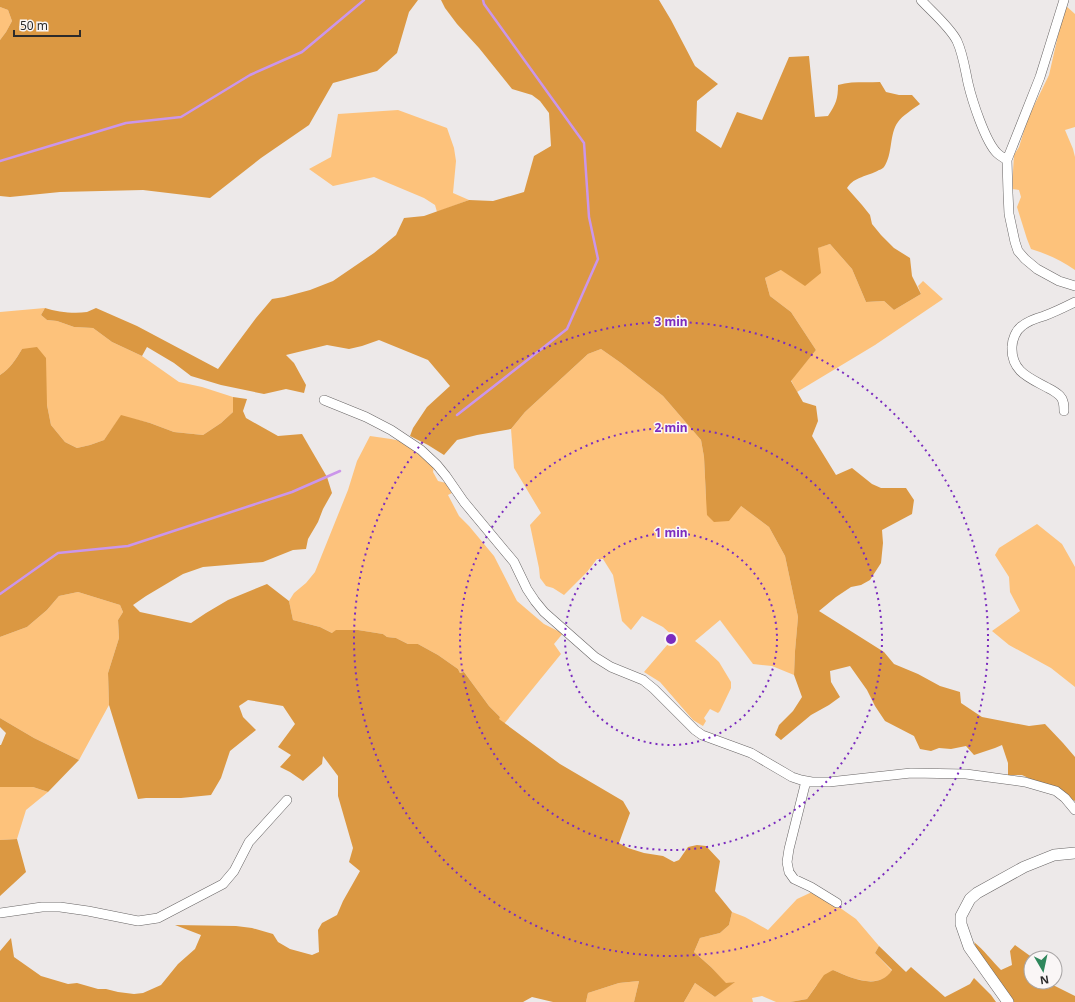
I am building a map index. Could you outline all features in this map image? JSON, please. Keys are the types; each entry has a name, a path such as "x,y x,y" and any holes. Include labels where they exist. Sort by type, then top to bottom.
{"street":[{"path":"921,0 951,32 956,40 960,49 969,88 985,132 997,153 1007,160"},
{"path":"1064,0 1040,77 1007,160 1009,214 1018,251 1025,259 1059,281 1075,286"},
{"path":"1064,411 1063,401 1060,396 1053,390 1036,382 1018,369 1014,363 1012,342 1021,326 1075,302"},
{"path":"324,400 361,414 391,430 421,450 446,476 464,502 514,562 527,589 544,612 596,657 611,667 642,680 654,688 695,730 702,735 751,753 792,777 806,781 829,782 910,773 966,774 1025,782 1056,791 1065,798 1075,810"},
{"path":"806,781 789,849 787,862 789,872 794,879 812,887 837,903"},
{"path":"0,913 42,907 60,907 138,921 158,918 223,884 234,871 249,842 287,800"},
{"path":"1008,1002 969,947 961,924 961,916 970,899 977,893 1024,867 1054,855 1075,853"}],"shaded area":[{"path":"0,0 418,0 409,12 397,53 377,71 333,83 309,125 261,158 210,198 143,190 60,192 10,197 0,196 0,40 12,21 8,10 0,7"},
{"path":"441,0 659,0 695,66 718,84 697,101 696,131 721,148 737,112 762,120 789,57 809,56 815,117 828,116 836,101 838,85 848,83 880,82 886,92 899,95 912,95 920,104 902,117 895,127 889,156 884,167 857,179 847,188 870,215 872,224 881,235 894,248 910,258 912,276 921,294 894,310 884,301 866,302 852,269 830,244 818,248 821,273 805,286 781,270 765,278 770,296 791,312 816,350 791,381 803,402 816,406 818,421 812,436 836,475 852,468 872,484 881,488 906,488 914,500 912,514 882,530 883,543 881,563 870,580 861,585 851,587 819,611 884,652 894,664 918,674 940,686 960,692 961,703 982,717 1029,726 1045,724 1075,757 1075,801 1022,775 1008,775 1008,763 1002,745 974,755 966,746 951,749 939,748 931,751 920,749 914,736 885,721 867,690 850,666 830,671 831,682 840,697 811,715 781,740 775,735 779,725 793,711 802,697 794,675 798,617 785,556 769,527 741,506 729,521 714,522 707,515 704,457 701,440 663,396 601,349 588,354 525,412 511,429 457,440 444,455 410,436 413,428 427,407 450,386 428,360 379,340 349,349 327,345 286,355 294,363 306,385 304,393 286,389 264,394 221,385 191,376 174,363 147,347 142,356 112,342 93,328 74,327 57,321 47,320 41,315 45,308 60,312 77,313 87,312 96,308 137,326 218,369 272,299 310,290 333,281 374,253 396,235 404,218 424,216 469,200 493,201 524,192 534,156 551,146 549,113 540,101 532,95 512,89 479,48 457,24"},
{"path":"1065,5 1075,14 1075,127 1065,130 1075,157 1075,270 1054,258 1031,249 1017,207 1021,197 1019,190 1012,189 1014,155 1019,147 1028,118 1049,75"},
{"path":"0,7 8,10 12,21 0,40"},
{"path":"398,110 447,128 454,148 456,161 453,193 469,200 437,212 435,205 424,198 374,177 333,186 309,169 331,157 338,114"},
{"path":"830,244 852,269 866,302 884,301 894,310 921,294 918,286 923,281 943,299 875,345 797,392 791,380 816,350 791,312 770,296 765,278 817,248"},
{"path":"45,308 41,315 47,320 57,321 74,327 93,328 112,342 142,356 179,382 202,387 233,397 233,412 221,423 203,435 174,432 150,423 121,416 104,440 77,448 65,442 51,425 47,405 22,349 10,367 0,375 0,312"},
{"path":"37,347 46,358 47,405 51,425 65,442 77,448 104,440 121,415 150,423 174,432 203,435 221,423 233,412 233,397 247,399 243,411 246,418 278,436 302,434 327,477 332,493 308,539 306,549 293,550 263,562 203,567 183,574 133,605 140,612 191,623 228,600 267,584 289,601 293,620 320,627 332,633 336,630 358,630 383,634 387,637 396,638 408,644 418,644 438,655 458,669 460,673 464,672 489,706 500,717 499,719 560,764 623,801 630,813 619,843 628,848 644,853 663,856 674,862 679,860 688,847 697,845 706,846 720,861 715,891 732,912 729,925 720,933 700,938 694,952 726,983 735,982 715,997 695,983 684,1002 634,1002 639,981 619,983 588,993 586,1002 553,1002 532,997 523,1002 0,1002 0,951 11,938 14,957 41,976 68,984 77,983 98,989 134,994 143,993 161,985 178,964 195,949 201,935 175,925 236,926 252,928 273,934 278,942 290,949 312,955 319,952 318,930 322,923 337,915 360,871 349,862 353,848 338,796 338,776 323,756 322,764 303,781 280,767 291,755 278,747 295,724 283,706 248,700 239,706 243,717 256,730 230,751 221,778 211,795 181,798 138,799 109,705 108,673 119,638 118,620 123,612 120,605 78,592 59,596 47,610 27,627 0,637 0,375 10,367 22,349"},
{"path":"601,349 663,396 701,440 704,457 706,498 741,506 769,527 785,556 798,617 794,675 772,666 753,664 720,620 695,641 719,662 731,682 731,688 720,711 718,713 710,709 704,718 706,721 703,726 693,720 660,682 644,672 674,637 663,627 642,616 631,630 622,621 613,575 603,559 597,559 587,572 564,595 553,588 546,586 540,578 530,525 541,513 514,468 511,429 525,412 588,354"},
{"path":"370,436 405,442 434,466 433,472 438,481 446,483 452,493 448,495 459,516 494,556 517,601 544,624 558,631 560,630 564,632 554,644 561,654 504,724 498,719 500,717 489,706 464,672 460,673 458,669 438,655 418,644 408,644 396,638 387,637 383,634 358,630 332,633 320,627 293,620 289,601 294,593 306,583 315,572 348,490 357,461"},
{"path":"1037,524 1062,544 1075,567 1075,687 1051,668 1009,645 992,631 1020,611 1010,592 1009,577 995,555 999,548"},
{"path":"78,592 120,605 123,612 118,620 119,638 108,673 109,705 79,760 34,738 0,718 0,637 27,627 47,610 59,596"},
{"path":"0,718 34,738 79,760 48,792 33,787 0,787 0,745 6,733 0,727"},
{"path":"0,787 33,787 48,792 26,810 17,839 0,840"},
{"path":"17,839 26,872 0,896 0,840"},
{"path":"812,892 836,905 856,919 879,946 875,953 892,971 886,977 879,980 864,981 833,970 816,986 807,999 790,1002 776,1002 762,996 752,998 753,1002 684,1002 695,983 715,997 734,982 726,984 711,967 694,952 700,938 720,933 729,925 732,912 745,917 768,930 797,899"},
{"path":"974,942 1001,970 1012,965 1010,951 1015,945 1023,951 1023,990 1063,990 1075,996 1075,1002 1009,1002 980,959"},
{"path":"879,946 906,972 911,967 945,997 970,984 974,978 996,1002 790,1002 807,999 824,975 833,970 864,981 880,980 892,970 875,953"},
{"path":"639,981 634,1002 586,1002 588,993 619,983"}],"waterway":[{"path":"0,161 126,123 181,117 250,75 302,52 364,0"},
{"path":"457,415 567,329 598,259 589,217 584,143 484,4 483,0"},
{"path":"0,594 58,553 128,546 292,492 340,471"}]}
